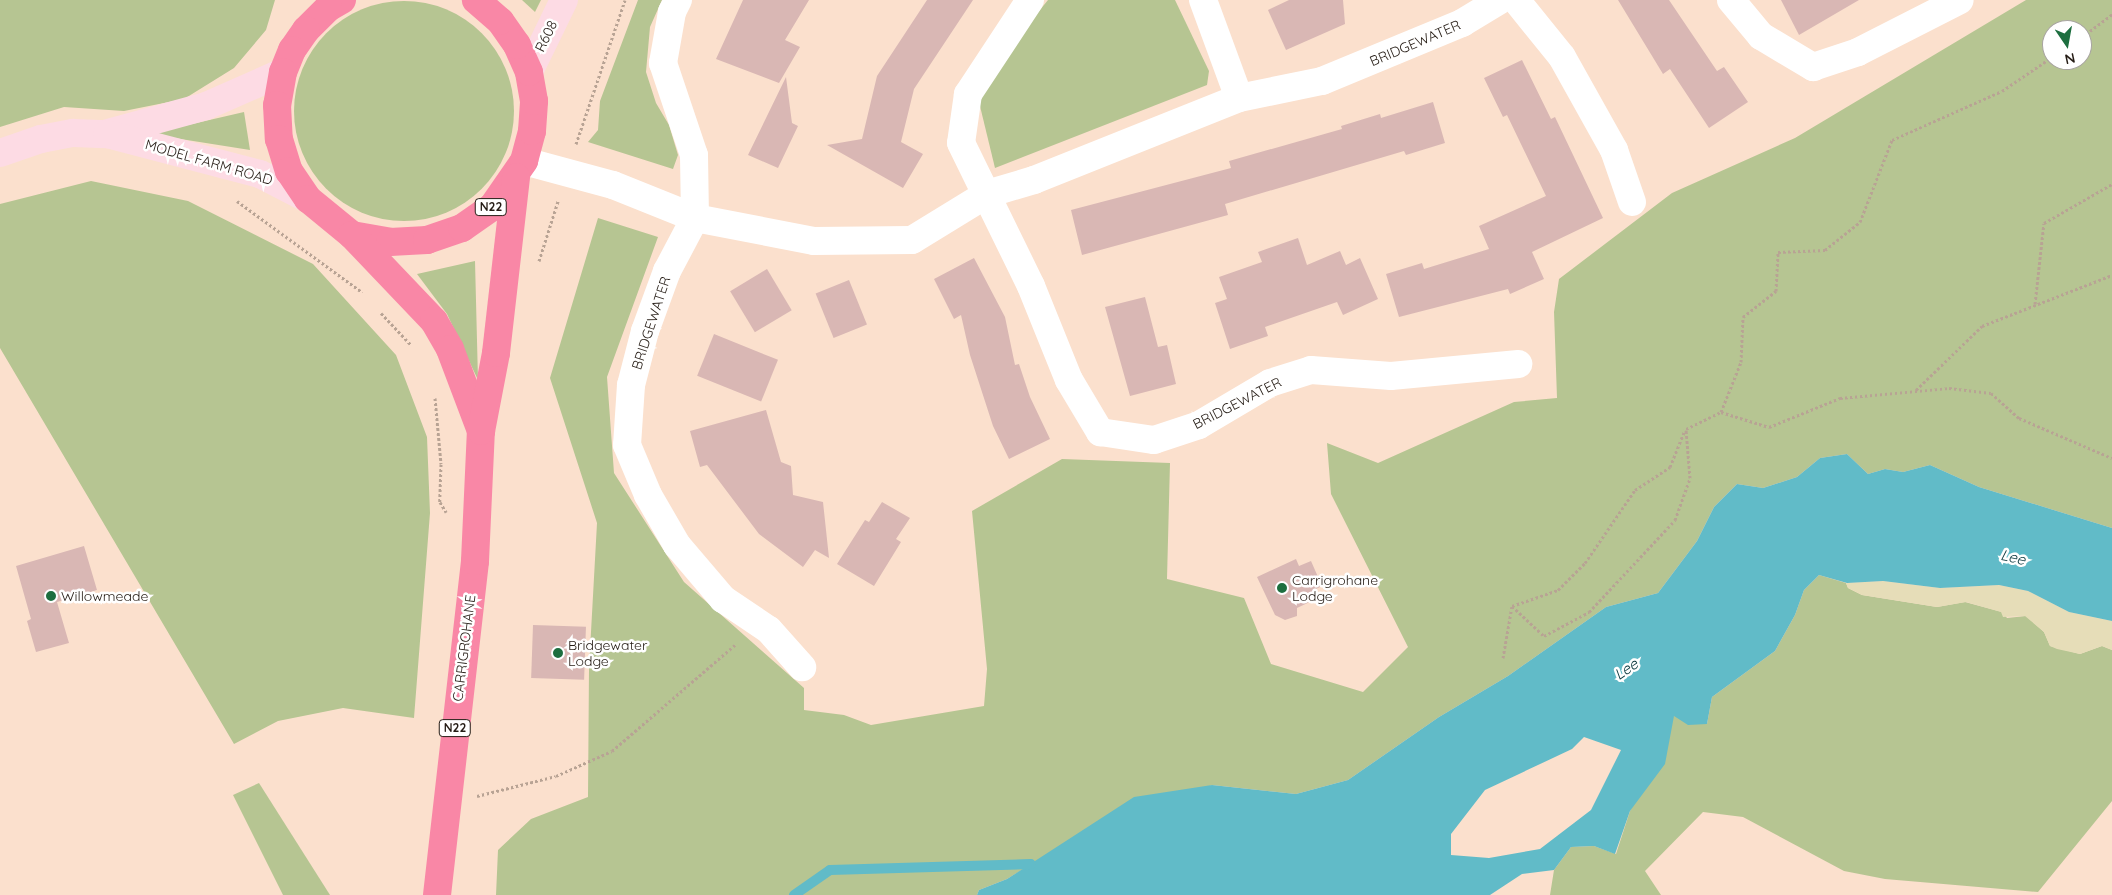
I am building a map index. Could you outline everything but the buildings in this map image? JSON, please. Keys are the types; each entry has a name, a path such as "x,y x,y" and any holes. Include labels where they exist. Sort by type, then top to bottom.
{"highway":[{"name":"N22","path":"306,0 306,30"},
{"name":"N22","path":"342,0 328,8 306,30 283,72 277,105 279,139 289,171 308,199 352,235 390,242 427,240 454,231 493,206 520,169 532,132 534,101 528,72 517,45 506,29 476,0"},
{"name":"CARRIGROHANE","path":"437,895 475,561 481,431 496,352 520,169"},
{"name":"CARRIGROHANE","path":"352,235 434,321 453,358 481,431"}],"main road":[{"name":"R608","path":"528,72 564,0"},
{"name":"MODEL FARM ROAD","path":"107,134 206,106 283,72"},
{"name":"MODEL FARM ROAD","path":"0,153 41,139 73,133 107,134 260,174 308,199"}],"street":[{"name":"BRIDGEWATER","path":"678,0 672,12 663,63 694,155 695,218 668,272 645,330 631,385 627,445 648,496 677,545 723,599 769,630 802,667"},
{"name":"BRIDGEWATER","path":"1030,0 968,94 961,143 988,194 1031,286 1069,380 1100,432 1154,440 1199,424 1270,383 1312,370 1391,376 1518,364"},
{"path":"1202,0 1239,98"},
{"name":"BRIDGEWATER","path":"520,169 613,185 695,218 814,242 912,240 988,194 1034,180 1239,98 1322,81 1462,23 1500,0"},
{"path":"1516,0 1562,57 1614,150 1632,202"},
{"path":"1731,0 1761,36 1813,67 1858,52 1960,0"}],"path":[{"path":"574,150 625,0"},
{"path":"2092,29 2112,14"},
{"path":"1721,412 1740,362 1743,317 1776,291 1778,252 1825,250 1860,222 1892,140 2002,91 2042,64"},
{"path":"2035,304 2044,223 2112,184"},
{"path":"230,198 248,206 368,299"},
{"path":"1916,391 1982,326 2112,275"},
{"path":"375,306 413,347"},
{"path":"434,387 442,464"},
{"path":"1512,606 1558,590 1585,563 1635,490 1670,467 1686,429 1721,412 1769,427 1840,398 1949,388 1990,393 2020,418 2112,458"},
{"path":"1512,606 1544,636 1589,612 1675,520 1690,478 1686,429"},
{"path":"1503,658 1512,606"},
{"path":"472,797 556,776 612,751 745,636 755,621"}],"green space":[{"path":"0,0 275,0 266,30 234,68 184,99 124,111 64,107 0,127"},
{"path":"522,0 541,0 535,12"},
{"path":"638,0 662,0 650,27 646,72 656,103 669,125 678,155 673,169 588,142 598,130 600,101"},
{"path":"1048,0 1175,0 1209,71 1207,85 995,168 979,102 1000,59"},
{"path":"2026,0 2112,0 2112,528 1979,487 1930,465 1903,472 1885,469 1868,474 1847,454 1820,458 1797,477 1763,488 1737,484 1714,507 1697,541 1658,593 1606,607 1508,676 1439,717 1348,780 1296,794 1212,785 1061,846 1007,879 979,890 977,895 496,895 498,850 531,819 588,797 589,668 597,523 550,378 598,218 658,237 607,377 614,473 684,582 804,688 804,710 844,715 871,725 984,706 987,669 972,511 1062,459 1170,463 1167,579 1244,598 1271,664 1363,692 1408,647 1331,494 1327,443 1378,463 1514,402 1557,398 1554,312 1559,279 1672,193 1795,138"},
{"path":"393,1 415,1 446,9 465,19 482,33 496,50 506,69 512,89 514,111 512,133 506,153 496,172 482,189 465,203 446,213 415,221 393,221 362,213 352,208 334,196 319,181 302,153 294,122 294,100 302,69 307,59 319,41 334,26 362,9"},
{"path":"244,112 250,150 149,134"},
{"path":"91,181 188,201 313,264 396,355 427,437 430,513 414,718 343,708 278,721 234,744 0,348 0,204"},
{"path":"475,261 478,380 447,314 417,274"},
{"path":"1819,575 1846,583 1848,588 1862,595 1937,607 1965,602 2002,612 2007,618 2026,616 2044,632 2050,646 2080,654 2102,646 2112,650 2112,801 2038,892 1885,879 1844,871 1743,817 1703,812 1645,871 1661,895 1550,895 1554,870 1571,847 1594,846 1616,854 1630,811 1674,715 1707,724 1712,697 1775,651 1795,615 1804,590"},
{"path":"259,783 330,895 283,895 233,795"}],"sand":[{"path":"1883,581 1940,588 1999,585 2028,591 2069,612 2112,621 2112,650 2102,646 2080,654 2057,649 2050,646 2044,632 2025,616 2003,617 2001,612 1966,602 1937,607 1862,595 1848,588 1846,583"}],"water":[{"name":"Lee","path":"1847,454 1868,474 1885,469 1903,472 1930,465 1979,487 2112,528 2112,621 2069,612 2028,591 1999,585 1940,588 1883,581 1847,583 1819,575 1804,590 1795,615 1775,651 1712,697 1707,724 1688,725 1674,716 1665,764 1630,811 1615,854 1594,846 1571,847 1554,870 1522,874 1490,895 977,895 979,890 1007,879 1134,797 1212,785 1296,794 1348,780 1439,717 1508,676 1606,607 1658,593 1697,541 1714,507 1737,484 1763,488 1797,477 1820,458","holes":["1584,737 1621,750 1591,810 1540,849 1489,858 1451,855 1451,834 1485,790 1572,749"]}],"waterway":[{"path":"794,895 830,870 1031,864"}],"place":[{"name":"Carrigrohane Lodge","path":"1282,588"},
{"name":"Willowmeade","path":"51,596"},
{"name":"Bridgewater Lodge","path":"558,653"}]}
